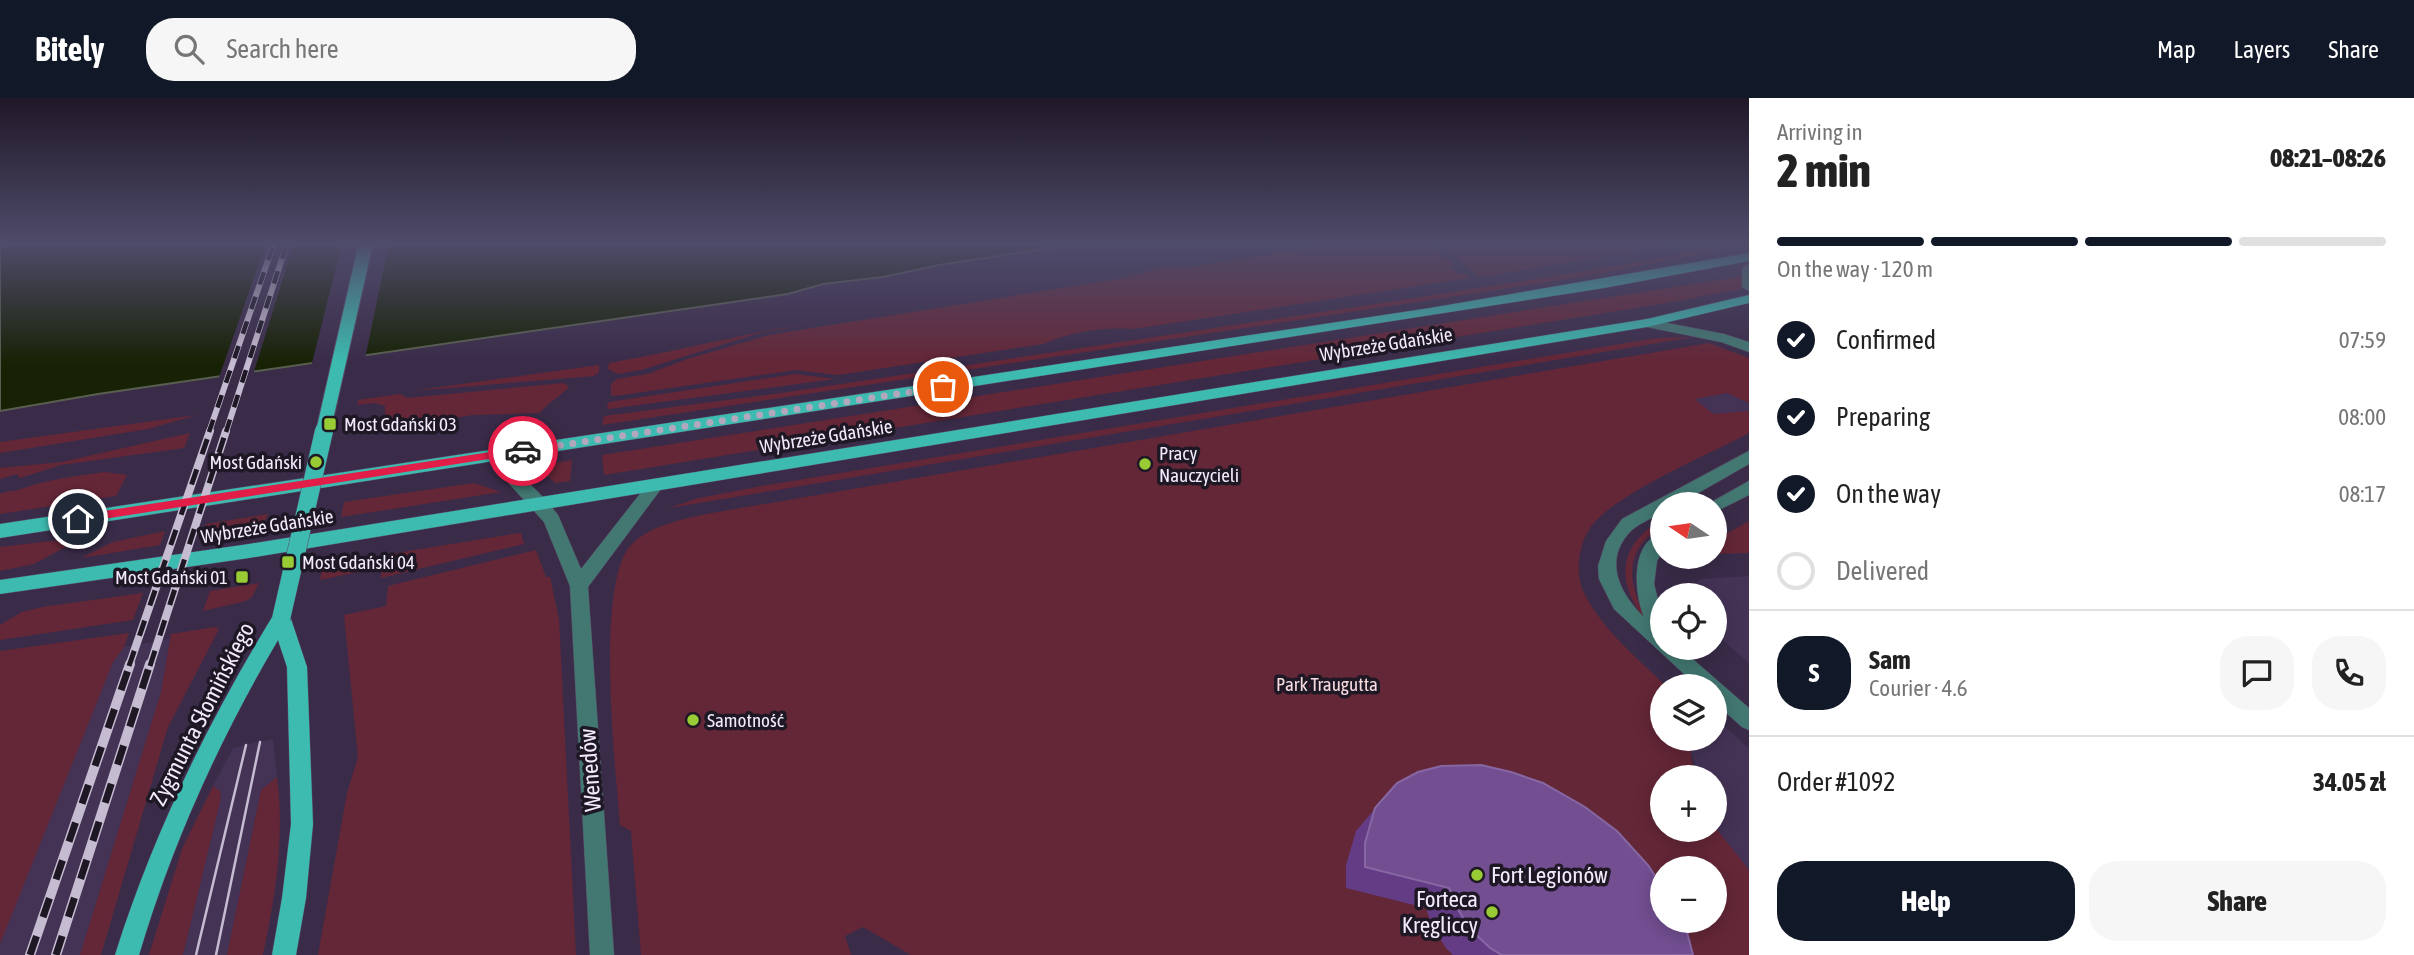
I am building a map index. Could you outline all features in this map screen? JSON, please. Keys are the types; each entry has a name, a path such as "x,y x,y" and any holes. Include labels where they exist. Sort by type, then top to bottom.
{"main road":[{"path":"281,619 357,283"},
{"name":"Wybrzeże Gdańskie","path":"0,531 1609,283"},
{"name":"Wybrzeże Gdańskie","path":"0,587 249,551 1647,323 1749,299"},
{"name":"Zygmunta Słomińskiego","path":"127,955 145,895 177,817 246,676 281,619"},
{"name":"Zygmunta Słomińskiego","path":"281,619 297,667 302,824 294,898 284,955"}],"street":[{"path":"1647,323 1724,338 1749,347"},
{"name":"Wenedów","path":"492,456 540,504 561,535 579,586 602,955"},
{"path":"1687,492 1749,457"},
{"path":"579,586 656,485"},
{"path":"1727,499 1749,487"},
{"path":"1650,513 1625,527 1609,554 1606,576 1613,595 1650,632"},
{"path":"1650,556 1645,572 1645,595 1650,606"},
{"path":"1683,660 1698,674"},
{"path":"1727,701 1749,721"}],"shaded area":[{"path":"0,283 832,283 788,294 98,394 0,411"},
{"path":"1727,393 1749,403 1749,411 1713,414 1694,399"},
{"path":"1749,576 1749,663 1727,644 1727,583 1696,583 1701,579"},
{"path":"170,639 161,692 80,955 0,955 0,944 6,926 113,662 124,647"},
{"path":"1727,728 1749,749 1749,870 1725,842 1727,842 1727,765 1695,765 1690,751 1727,751"},
{"path":"273,739 277,777 261,790 227,955 183,955 221,798 220,791 213,786 233,748"}],"green space":[{"path":"1094,283 1437,283 1134,329 1088,331 1043,344 838,375 796,370 611,395 611,384 617,379 648,374 687,359 769,335"},
{"path":"1510,283 1543,283 602,425 604,416 788,392"},
{"path":"1700,283 1743,283 1741,289 1666,303 604,475 602,455"},
{"path":"804,326 763,332 641,370 618,374 608,369 609,363 764,331"},
{"path":"1693,337 669,508 699,498 762,486 1626,343 1658,338"},
{"name":"Park Traugutta","path":"1709,343 1749,358 1749,403 1727,393 1695,399 1713,414 1749,411 1749,433 1666,474 1606,512 1593,524 1584,540 1579,558 1579,578 1585,595 1602,620 1653,674 1650,674 1650,751 1691,751 1694,765 1650,765 1650,842 1727,842 1749,870 1749,955 911,955 863,927 845,936 851,955 641,955 631,831 620,825 612,722 610,635 620,564 632,544 648,532 677,521"},
{"path":"599,365 599,372 594,376 412,391"},
{"path":"796,374 835,379 608,409 607,406 609,402"},
{"path":"564,383 569,387 540,413 472,415 393,429 381,418 385,414 385,406 375,403 358,405 358,400 400,394 407,398"},
{"path":"197,415 148,429 0,453 0,442"},
{"path":"190,433 184,448 61,465 20,478 17,474 0,479 0,468 62,462"},
{"path":"572,460 570,481 555,483 537,466"},
{"path":"105,472 127,475 116,496 0,514 0,494 52,480"},
{"path":"474,483 501,492 341,517 344,502"},
{"path":"268,514 263,529 201,539 206,524"},
{"path":"1749,521 1749,553 1727,554 1727,533"},
{"path":"1650,528 1650,535 1635,555 1633,567 1635,591 1646,616 1643,617 1628,589 1626,563 1637,540"},
{"path":"165,531 160,545 81,558 113,542"},
{"path":"521,533 524,544 381,578 382,567 320,580 323,565"},
{"path":"84,537 34,564 0,571 0,547"},
{"path":"536,550 546,577 550,577 559,619 576,955 318,955 347,793 358,757 344,615 386,606 388,586"},
{"path":"259,583 252,597 246,601 203,611 210,591"},
{"path":"143,593 133,620 0,640 0,625 22,612"},
{"path":"215,627 219,629 168,727 101,955 80,955 161,692 171,634"},
{"path":"129,633 124,647 113,662 0,944 0,651"},
{"path":"277,777 279,845 275,889 263,955 227,955 261,790"},
{"path":"213,786 220,791 221,798 183,955 149,955 182,849"}],"pier":[{"path":"252,283 282,283 253,375 218,380"},
{"path":"332,283 381,283 365,359 311,367"}],"building":[{"name":"Fort Legionów","path":"1481,765 1543,783 1585,807 1617,831 1650,868 1650,933 1687,933 1693,955 1502,955 1490,948 1470,929 1449,888 1365,867 1365,843 1375,808 1397,783 1418,772 1441,766"}],"tram line":[{"path":"275,620 353,283"},
{"path":"287,618 314,495"},
{"path":"216,955 260,742"},
{"path":"196,955 246,745"}],"railway":[{"path":"209,432 260,283"},
{"path":"226,432 274,283"},
{"path":"129,666 210,431"},
{"path":"150,666 226,431"},
{"path":"30,955 130,664"},
{"path":"56,955 150,664"}],"way so far":[{"path":"523,451 943,387"}],"place":[{"name":"Most Gdański 03","path":"330,424"},
{"name":"Most Gdański","path":"316,462"},
{"name":"Pracy Nauczycieli","path":"1145,464"},
{"name":"Most Gdański 04","path":"288,562"},
{"name":"Most Gdański 01","path":"242,577"},
{"name":"Samotność","path":"693,720"},
{"name":"Fort Legionów","path":"1477,875"},
{"name":"Forteca Kręgliccy","path":"1492,912"}],"route":[{"path":"78,519 523,451"}]}
